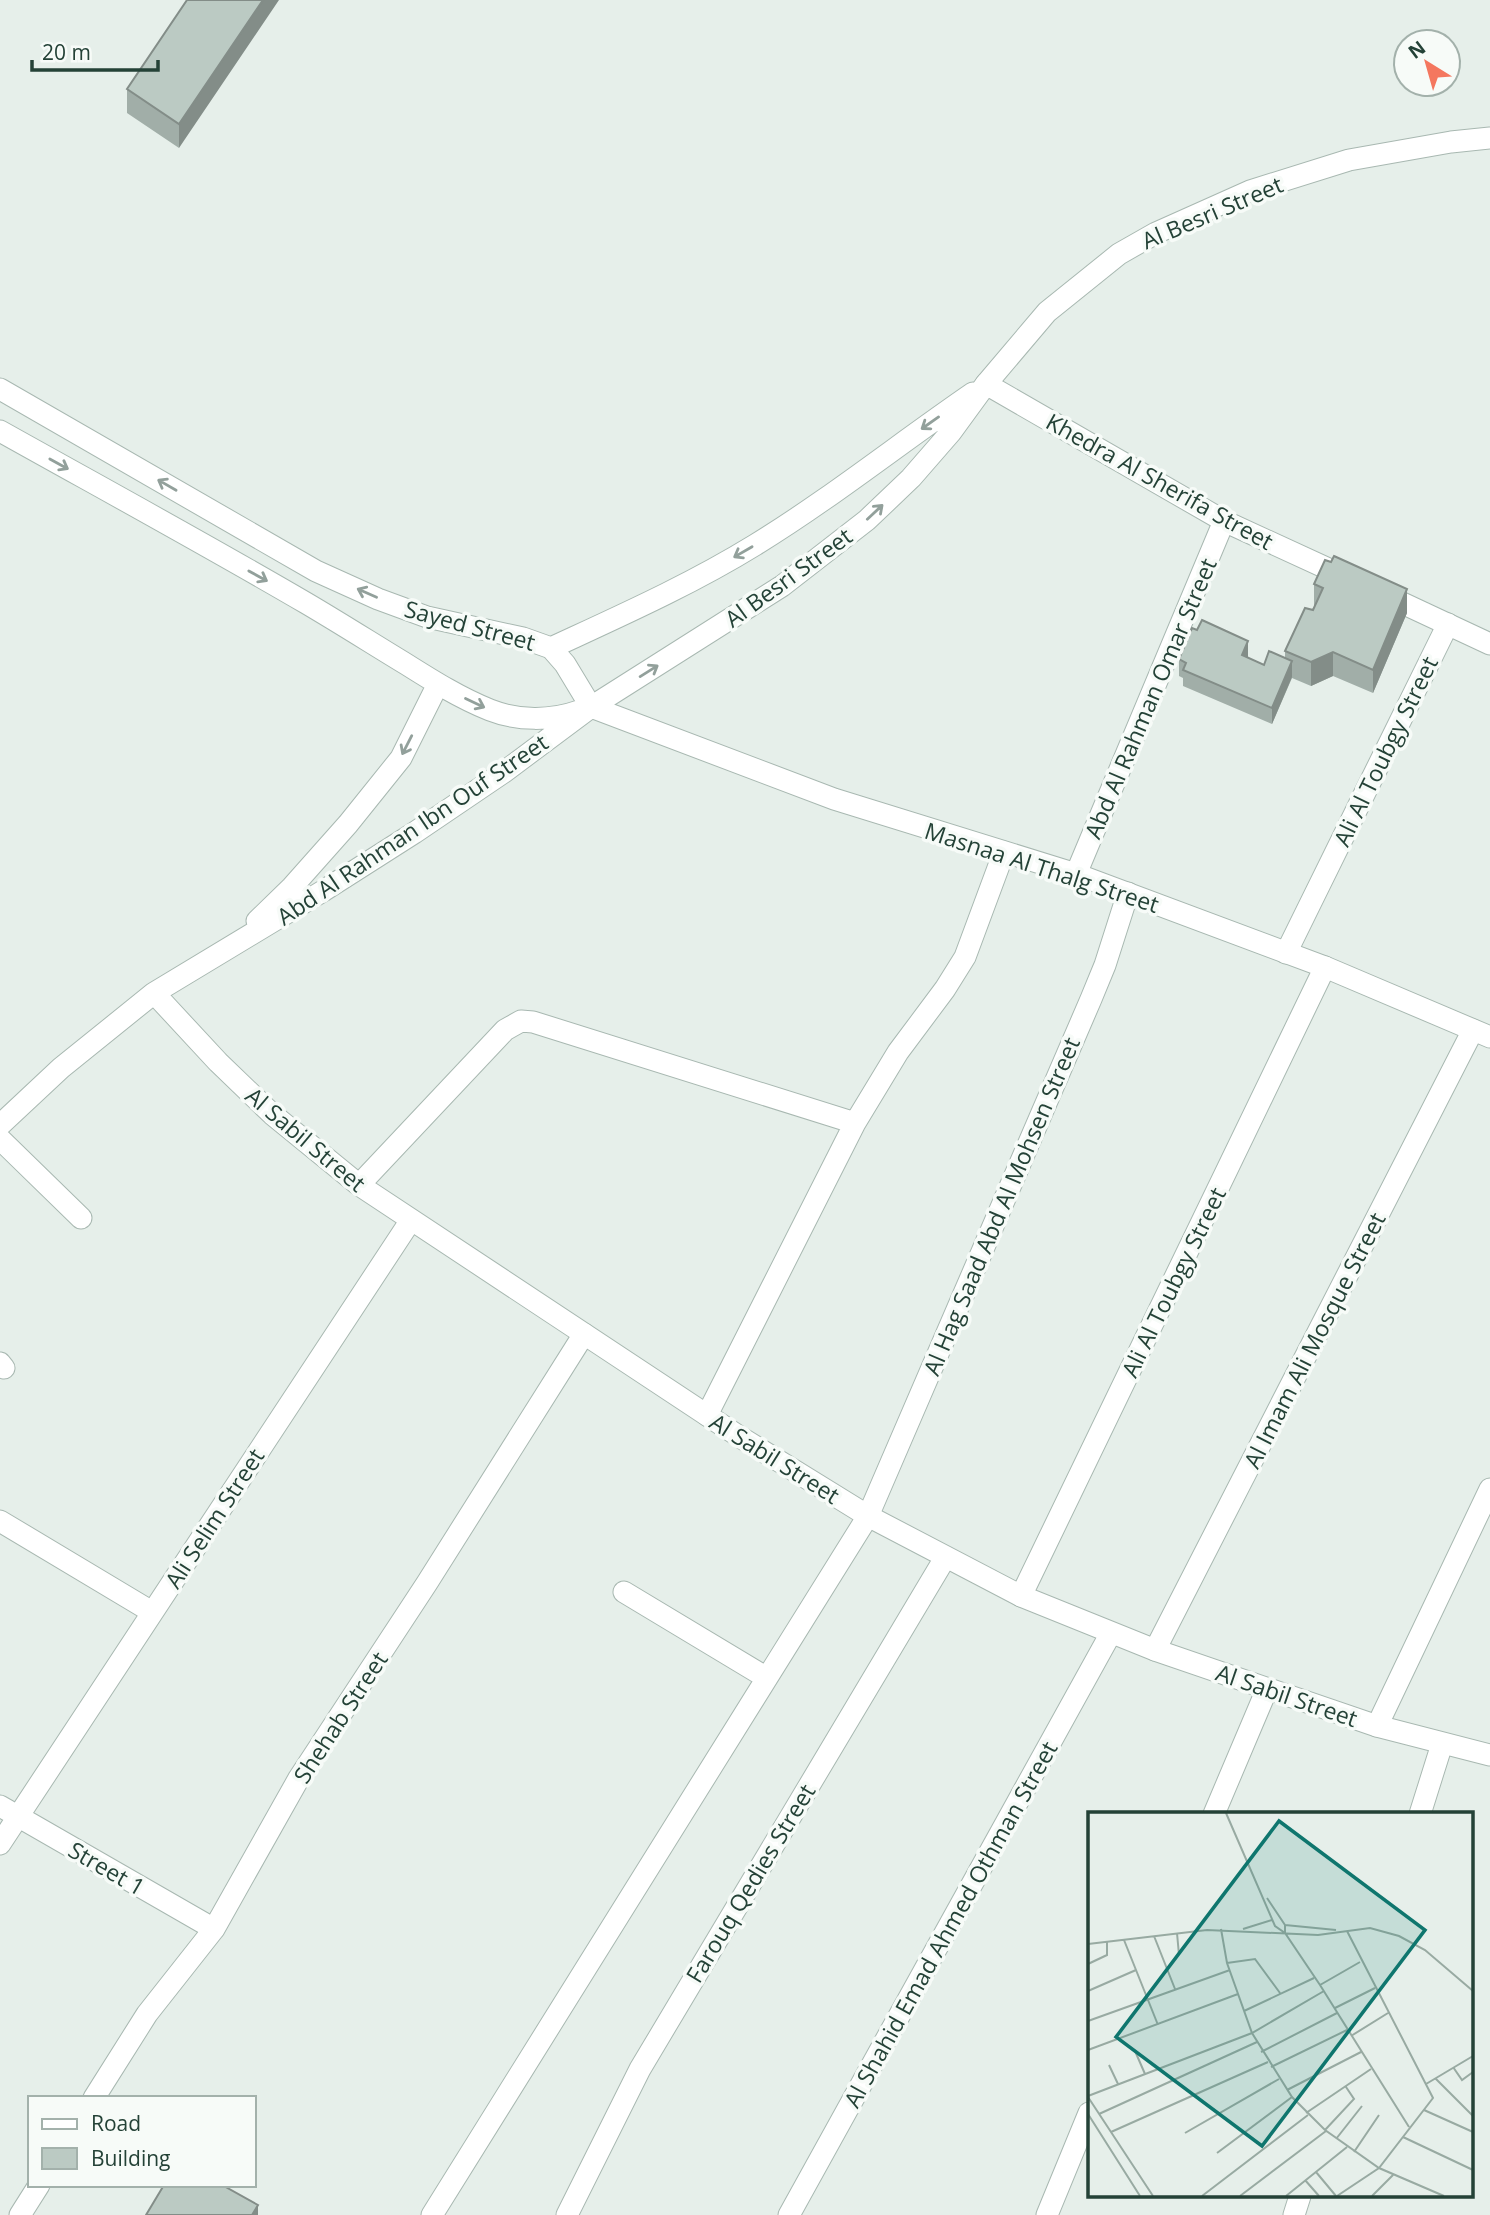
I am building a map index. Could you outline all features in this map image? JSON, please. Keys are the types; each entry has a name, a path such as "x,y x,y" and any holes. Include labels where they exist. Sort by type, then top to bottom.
{"street":[{"name":"Al Besri Street","path":"591,707 782,586 867,520 919,469 1047,312 1119,254 1156,233 1250,191 1349,160 1490,138"},
{"name":"Al Besri Street","path":"551,649 685,585 755,545 986,384"},
{"name":"Khedra Al Sherifa Street","path":"986,384 1224,521 1490,644"},
{"name":"Sayed Street","path":"0,388 316,570 378,599 427,617 523,638 551,649 565,664 591,707"},
{"path":"0,431 305,603 438,684 493,711 542,719 567,716 591,707"},
{"name":"Abd Al Rahman Omar Street","path":"1076,874 1224,521"},
{"name":"Ali Al Toubgy Street","path":"1286,953 1448,624"},
{"name":"Abd Al Rahman Ibn Ouf Street","path":"231,947 292,887 348,824 401,758 438,684"},
{"name":"Masnaa Al Thalg Street","path":"591,707 834,799 1076,874 1325,967 1481,1033"},
{"name":"Abd Al Rahman Ibn Ouf Street","path":"0,1125 61,1068 154,993 414,833 591,707"},
{"path":"707,1415 855,1123 898,1052 965,957 1004,852"},
{"name":"Al Hag Saad Abd Al Mohsen Street","path":"432,2215 868,1516 1091,999 1128,894"},
{"name":"Ali Al Toubgy Street","path":"1021,1597 1325,967"},
{"name":"Al Sabil Street","path":"154,993 218,1062 272,1114 359,1185 707,1415 868,1516 1021,1597 1155,1650 1377,1726 1490,1755"},
{"path":"359,1185 505,1030 521,1021 533,1022 855,1123"},
{"name":"Al Imam Ali Mosque Street","path":"1155,1650 1481,1033"},
{"path":"0,1139 81,1218"},
{"name":"Ali Selim Street","path":"0,1844 9,1811 152,1612 411,1220"},
{"name":"Shehab Street","path":"95,2096 147,2014 214,1929 299,1778 427,1583 584,1335"},
{"path":"1377,1726 1490,1489"},
{"path":"0,1521 152,1612"},
{"name":"Farouq Qedies Street","path":"567,2215 640,2069 945,1558"},
{"path":"624,1592 767,1678"},
{"name":"Al Shahid Emad Ahmed Othman Street","path":"789,2215 1111,1633"},
{"path":"1215,1812 1267,1689"},
{"path":"1421,1812 1442,1744"},
{"name":"Street 1","path":"9,1811 214,1929"},
{"path":"1046,2215 1088,2115"},
{"path":"20,2215 38,2187"},
{"path":"1294,2215 1299,2198"}],"building":[{"path":"187,0 263,0 179,124 127,89"},
{"path":"1334,556 1407,589 1373,670 1333,652 1311,662 1285,651 1305,608 1313,610 1323,588 1314,584 1325,560 1331,562"},
{"path":"1202,620 1248,641 1242,655 1264,665 1269,651 1292,661 1272,708 1183,670 1186,663 1179,659 1192,628 1197,630"},
{"path":"163,2187 226,2187 258,2205 252,2215 146,2215"}]}
